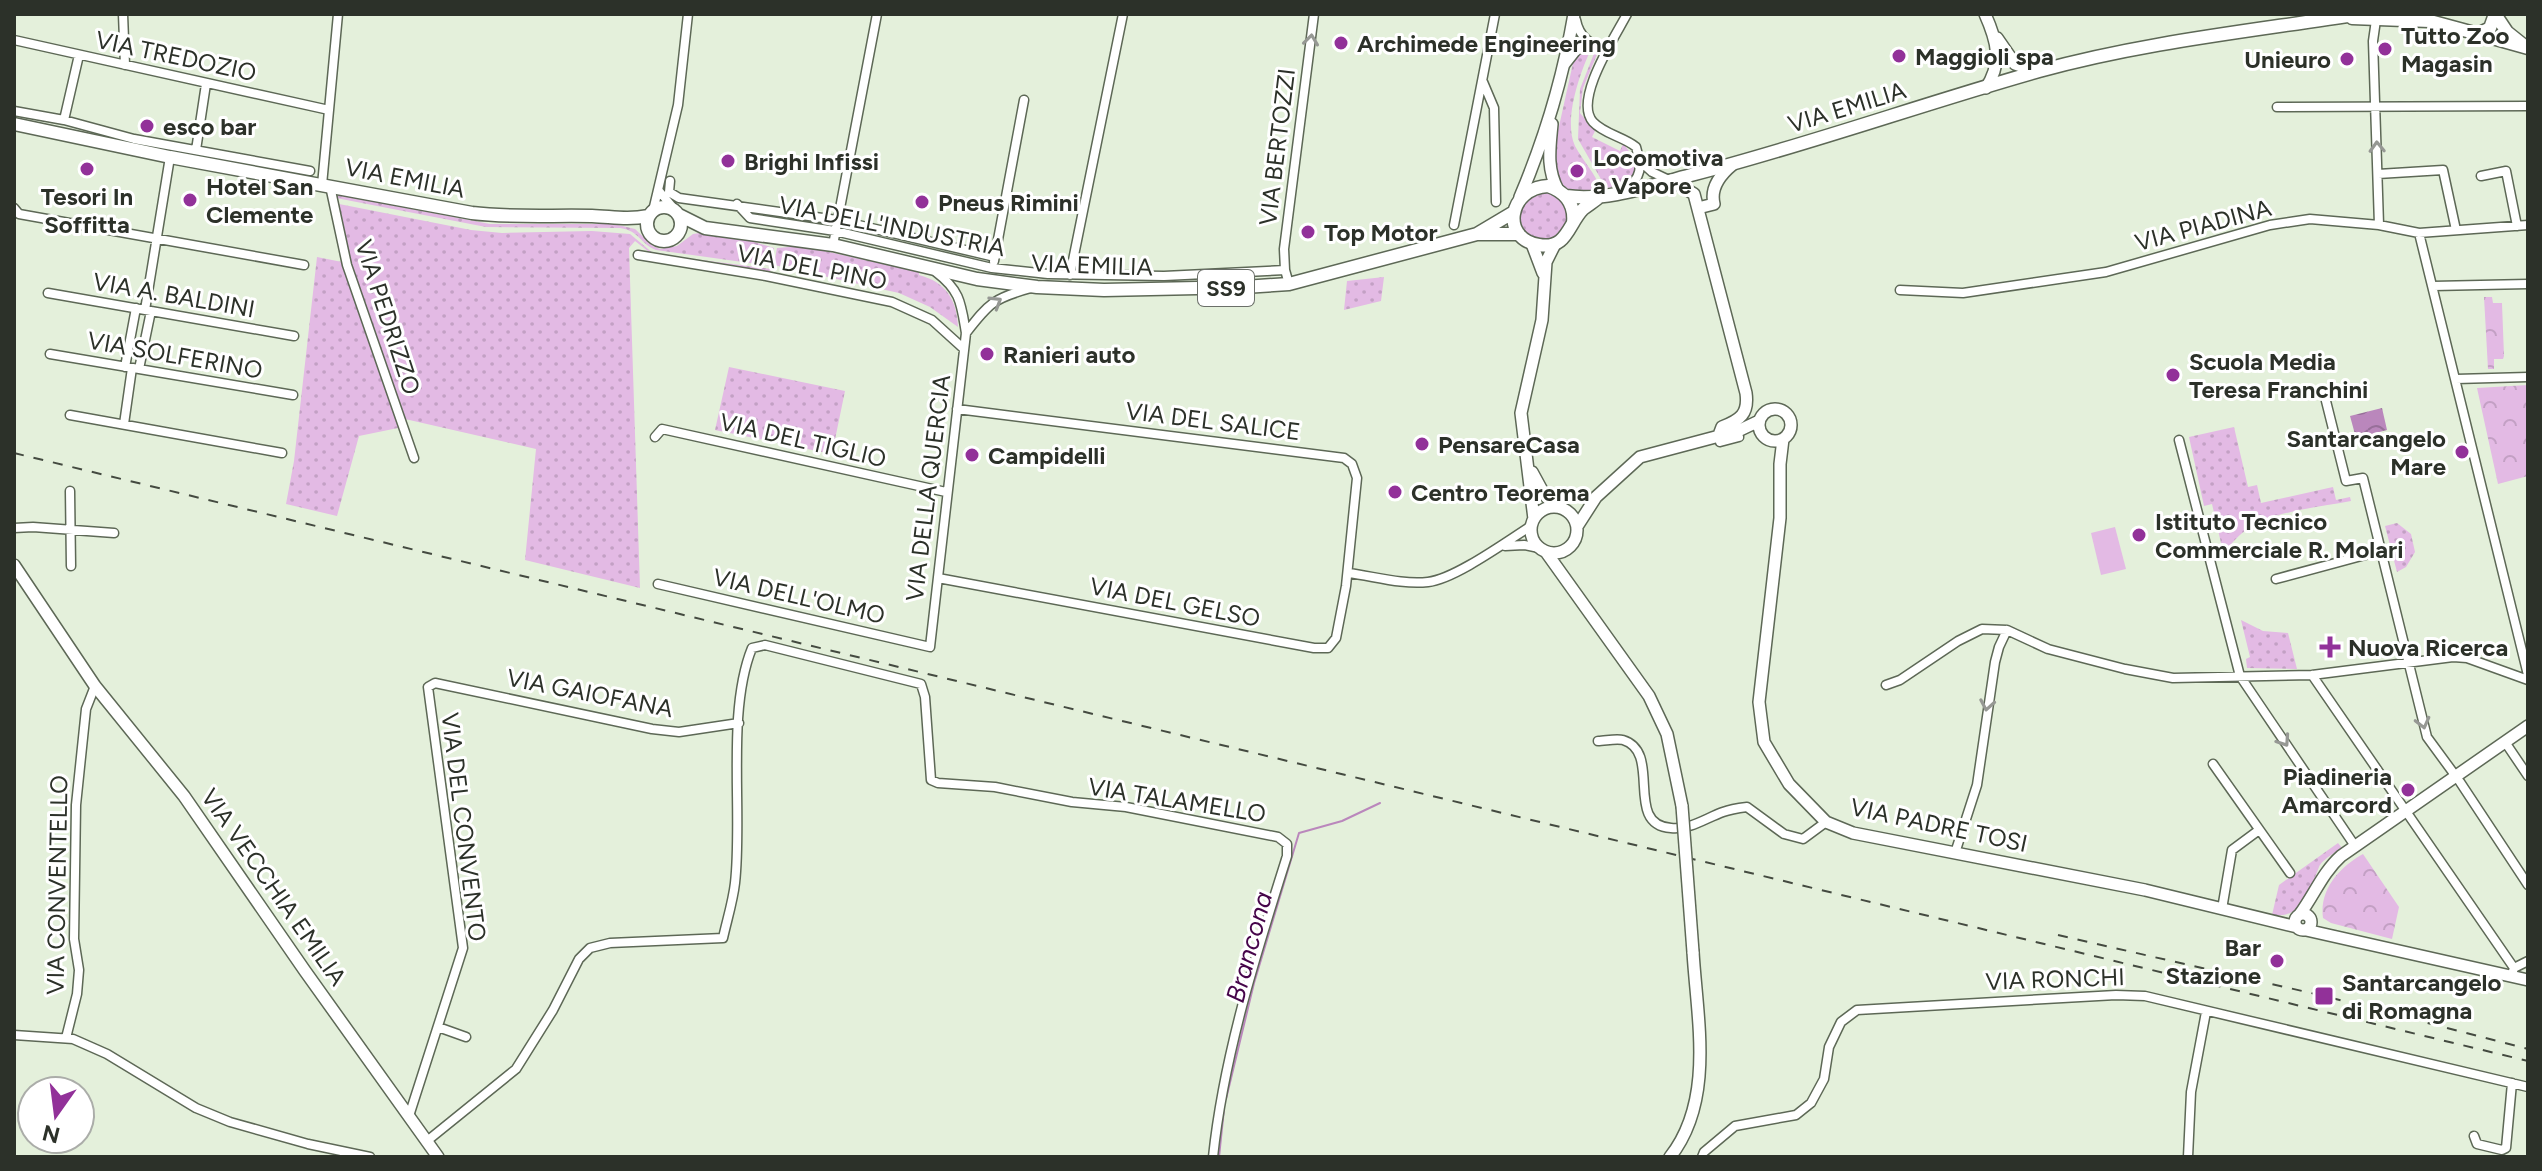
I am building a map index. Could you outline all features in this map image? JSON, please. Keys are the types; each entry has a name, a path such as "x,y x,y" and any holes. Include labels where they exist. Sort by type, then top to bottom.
{"main road":[{"name":"VIA EMILIA","path":"1520,197 1538,187 1581,198 1624,191 1732,164 2038,72 2181,40 2360,14"},
{"path":"2449,14 2456,27"},
{"path":"2478,34 2490,28 2495,14"},
{"path":"2495,14 2507,32 2528,48"},
{"name":"VIA EMILIA","path":"2340,17 2430,21 2528,48"},
{"name":"VIA EMILIA","path":"14,124 133,143 170,157 472,213 508,217 594,216 626,220 659,241 671,241 705,228 834,238 930,269 991,275 1037,287 1164,282 1289,284 1477,234 1519,234"},
{"path":"1562,193 1574,213 1573,223"},
{"path":"1520,197 1514,212 1519,234 1532,244 1543,246 1555,244 1567,236 1583,210 1601,196"},
{"name":"VIA EMILIA","path":"626,220 664,207 705,228"},
{"name":"VIA EMILIA","path":"1477,234 1514,212"},
{"path":"649,233 647,228 651,213"},
{"path":"676,237 682,227 677,213"}],"street":[{"path":"123,14 125,65"},
{"name":"VIA PEDRIZZO","path":"338,14 326,185 347,265 414,458"},
{"path":"651,213 659,191 678,105 688,14"},
{"path":"834,238 877,14"},
{"path":"1070,275 1123,14"},
{"name":"VIA BERTOZZI","path":"1289,284 1285,270 1285,237 1314,14"},
{"path":"1454,225 1495,14"},
{"path":"1575,14 1581,35 1593,46 1607,51"},
{"path":"1520,197 1554,107 1575,14"},
{"path":"1624,191 1636,181 1640,161 1636,147 1597,126 1587,111 1586,102 1607,51 1627,14"},
{"path":"1985,14 1994,34 2015,64 2038,72"},
{"path":"2376,20 2373,41 2379,225"},
{"path":"1986,88 1997,65 1994,34"},
{"name":"VIA TREDOZIO","path":"14,40 329,110"},
{"path":"1565,65 1577,50 1593,46"},
{"path":"64,120 79,55"},
{"path":"1482,81 1494,108 1496,202"},
{"path":"196,150 206,84"},
{"path":"991,275 1024,100"},
{"path":"2277,107 2528,106"},
{"path":"1554,107 1549,162 1552,179 1562,193"},
{"name":"VIA EMILIA","path":"14,111 64,120 133,143 196,150 310,171"},
{"path":"124,424 170,157"},
{"path":"1640,161 1652,172 1694,194 1698,208 1714,204 1715,187 1732,164"},
{"path":"2378,174 2443,170 2456,230"},
{"path":"2481,176 2506,171 2517,226"},
{"name":"VIA DELL'INDUSTRIA","path":"670,181 668,188 673,195 837,220 995,257"},
{"path":"659,191 677,213"},
{"name":"VIA DELL'INDUSTRIA","path":"737,204 750,218 788,224 834,238 876,241 925,252 991,275 1070,275 1164,282 1285,270"},
{"path":"14,208 19,214 304,265"},
{"name":"VIA PADRE TOSI","path":"1698,208 1747,396 1780,464"},
{"path":"788,224 790,213"},
{"name":"VIA PIADINA","path":"1900,290 1963,293 2106,272 2270,225 2310,219 2379,225 2419,233 2528,225"},
{"path":"876,241 878,230"},
{"path":"2419,233 2528,678"},
{"path":"925,252 927,241"},
{"path":"1532,244 1544,278"},
{"path":"1555,244 1549,254 1544,278 1542,320 1521,413 1534,542 1567,579 1649,696 1667,734 1678,776 1693,952 1699,1085 1690,1123 1670,1157"},
{"name":"VIA DEL PINO","path":"638,255 766,276 892,302 932,320 964,349"},
{"name":"VIA DELLA QUERCIA","path":"930,269 952,285 961,299 966,333 930,647"},
{"path":"2433,286 2528,284"},
{"path":"966,333 987,305 1006,295 1037,287"},
{"name":"VIA A. BALDINI","path":"48,293 294,336"},
{"path":"132,368 144,310"},
{"name":"VIA SOLFERINO","path":"50,354 293,395"},
{"path":"2456,379 2528,377"},
{"path":"1719,438 1722,427 1743,416 1747,396 1771,409 1762,428"},
{"path":"2326,401 2346,481 2363,478 2427,737 2528,885"},
{"name":"VIA DEL SALICE","path":"957,409 1344,458 1352,464 1357,478 1348,573"},
{"name":"VIA PADRE TOSI","path":"1771,409 1783,411 1789,417 1791,429 1783,439 1780,464 1780,518 1759,702 1760,720 1764,742 1789,784 1826,822 1853,833 2144,890 2276,921 2304,921 2331,934 2512,972 2527,971"},
{"path":"70,415 282,453"},
{"path":"1348,573 1426,582 1436,580 1504,546 1543,510 1582,505 1596,497 1640,457 1762,428 1783,439"},
{"name":"VIA DEL TIGLIO","path":"655,437 662,429 946,492"},
{"path":"2179,440 2240,676 2355,846"},
{"path":"1526,461 1544,494 1570,513 1578,525"},
{"path":"70,491 71,566"},
{"path":"1567,579 1569,549 1577,539 1578,525 1596,497"},
{"path":"14,528 114,533"},
{"path":"1504,546 1524,545 1561,553 1569,549"},
{"path":"2276,579 2380,551"},
{"name":"VIA VECCHIA EMILIA","path":"14,565 95,686 184,796 438,1157"},
{"name":"VIA DEL GELSO","path":"938,578 1314,648 1328,648 1336,638 1348,573"},
{"name":"VIA DELL'OLMO","path":"658,584 930,647"},
{"path":"1886,685 1900,680 1958,641 1982,629 2007,630 2048,649 2164,677 2312,675 2407,661 2461,657 2528,678"},
{"path":"1955,853 1977,785 1995,662 2007,630"},
{"name":"VIA TALAMELLO","path":"739,723 743,681 752,648 765,645 921,684 925,697 931,780 938,783 995,787 1072,802 1126,807 1278,837 1287,844 1287,856 1255,955 1218,1107 1213,1157"},
{"path":"2312,675 2512,972 2527,971"},
{"name":"VIA GAIOFANA","path":"435,683 652,729 679,732 739,723"},
{"name":"VIA DEL CONVENTO","path":"409,1116 463,948 427,698 428,687 435,683"},
{"name":"VIA CONVENTELLO","path":"66,1038 77,994 79,970 74,939 76,805 86,709 95,686"},
{"path":"427,1141 516,1069 553,1010 579,959 590,948 610,943 723,938 735,883 739,723"},
{"path":"2304,921 2329,868 2355,846 2528,726"},
{"path":"1598,741 1622,739 1636,747 1643,764 1645,808 1654,822 1669,829 1697,825 1726,810 1747,807 1784,834 1803,839 1826,822"},
{"path":"2505,742 2528,776"},
{"path":"2213,764 2290,873"},
{"path":"2222,909 2232,850 2259,830"},
{"name":"VIA RONCHI","path":"1702,1157 1735,1126 1796,1115 1811,1103 1824,1079 1829,1047 1841,1022 1857,1010 2116,995 2145,996 2528,1087"},
{"path":"2188,1157 2191,1092 2206,1012"},
{"path":"438,1027 466,1037"},
{"path":"14,1035 66,1038 107,1054 167,1093 230,1122 308,1144 370,1157"},
{"path":"2474,1136 2477,1144 2502,1150 2506,1148 2512,1083"}],"green space":[{"path":"1591,49 1578,83 1571,123 1575,146 1601,189 1579,194 1559,182 1552,158 1575,54"},
{"path":"1595,51 1598,52 1583,88 1580,113 1595,131 1592,137 1620,151 1623,144 1635,164 1631,180 1606,188 1578,139 1580,89"},
{"path":"1544,192 1561,199 1568,216 1561,233 1544,240 1527,233 1520,216 1527,199"},
{"path":"338,195 490,224 614,224 635,229 660,249 677,246 693,234 700,233 748,238 774,248 772,266 656,250 632,232 620,228 486,227 336,198"},
{"path":"339,204 471,230 630,234 654,254 771,269 770,272 653,255 635,241 629,248 640,588 525,560 536,449 405,419 352,265"},
{"path":"802,246 919,272 919,275 943,287 948,294 955,308 958,327 930,307 899,293 774,265 777,248"},
{"path":"317,257 342,262 400,426 359,436 337,516 286,504 294,461"},
{"path":"1384,277 1381,301 1344,310 1347,281"},
{"path":"2484,297 2492,297 2493,303 2502,303 2504,356 2503,359 2494,359 2494,369 2488,369"},
{"path":"729,367 845,391 832,454 715,430"},
{"path":"2528,385 2528,476 2498,484 2477,388"},
{"path":"2234,427 2248,487 2257,485 2261,503 2333,487 2336,500 2350,497 2351,501 2297,510 2262,521 2234,541 2224,556 2212,504 2204,506 2189,437"},
{"path":"2397,523 2411,534 2415,552 2406,567 2397,572 2385,526"},
{"path":"2115,527 2126,569 2101,575 2091,533"},
{"path":"2241,620 2263,631 2288,633 2297,669 2247,668 2246,659 2250,657"},
{"path":"2338,843 2342,848 2320,865 2309,893 2299,907 2283,915 2272,915 2279,885"},
{"path":"2363,854 2399,907 2392,939 2331,923 2323,918 2324,898 2333,880 2346,865"}],"water":[{"path":"2382,408 2387,430 2356,438 2350,416"}],"waterway":[{"name":"Brancona","path":"1226,1099 1254,983 1299,833 1342,821 1380,803"},
{"name":"Brancona","path":"1219,1157 1224,1109"}],"railway":[{"path":"14,453 2528,1061"},
{"path":"2058,935 2324,996 2528,1049"}],"place":[{"name":"Archimede Engineering","path":"1341,43"},
{"name":"Tutto Zoo Magasin","path":"2385,49"},
{"name":"Maggioli spa","path":"1899,56"},
{"name":"Unieuro","path":"2347,59"},
{"name":"esco bar","path":"147,126"},
{"name":"Brighi Infissi","path":"728,161"},
{"name":"Tesori In Soffitta","path":"87,169"},
{"name":"Locomotiva a Vapore","path":"1577,171"},
{"name":"Hotel San Clemente","path":"190,200"},
{"name":"Pneus Rimini","path":"922,202"},
{"name":"Top Motor","path":"1308,232"},
{"name":"Ranieri auto","path":"987,354"},
{"name":"Scuola Media Teresa Franchini","path":"2173,375"},
{"name":"PensareCasa","path":"1422,444"},
{"name":"Santarcangelo Mare","path":"2462,452"},
{"name":"Campidelli","path":"972,455"},
{"name":"Centro Teorema","path":"1395,492"},
{"name":"Istituto Tecnico Commerciale R. Molari","path":"2139,535"},
{"name":"Nuova Ricerca","path":"2330,647"},
{"name":"Piadineria Amarcord","path":"2408,790"},
{"name":"Bar Stazione","path":"2277,961"},
{"name":"Santarcangelo di Romagna","path":"2324,996"}]}
